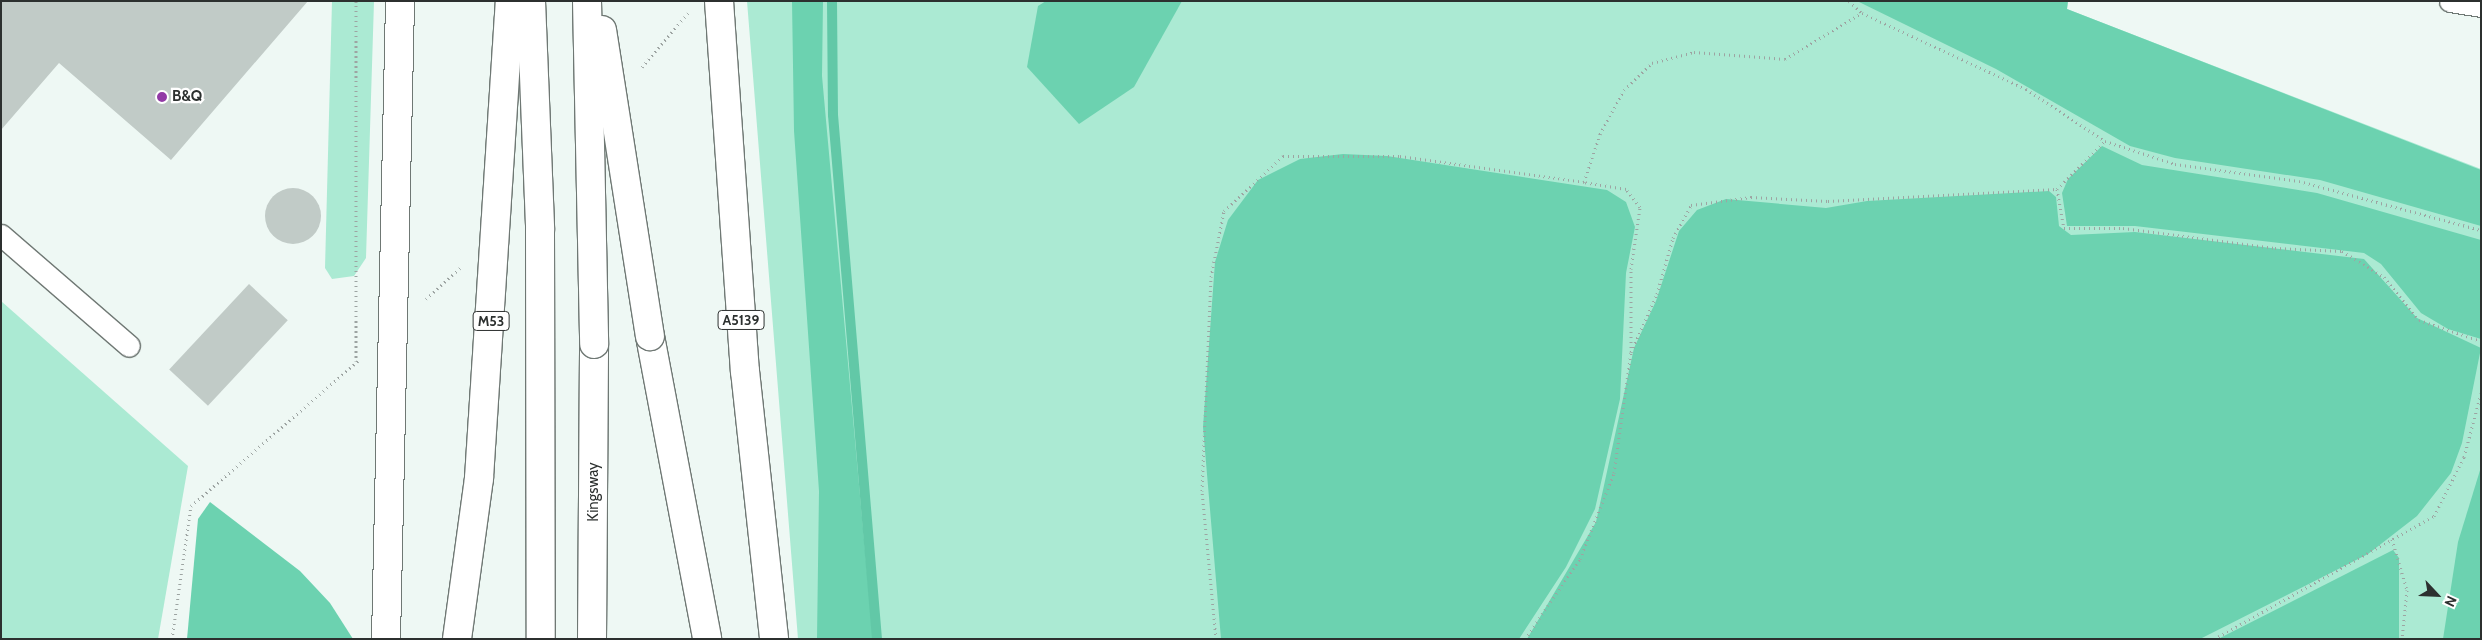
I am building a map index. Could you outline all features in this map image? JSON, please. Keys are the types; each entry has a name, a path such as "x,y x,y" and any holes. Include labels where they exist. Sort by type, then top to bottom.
{"highway":[{"path":"386,639 400,1"},
{"name":"M53","path":"457,639 478,478 510,1"},
{"path":"531,1 540,230 542,639"},
{"name":"Kingsway","path":"587,1 594,344 592,639"},
{"path":"597,1 650,336 707,639"},
{"name":"A5139","path":"719,1 745,372 774,639"}],"lane":[{"path":"2450,1 2476,4"},
{"path":"1,236 129,346"}],"path":[{"path":"356,1 356,362"},
{"path":"1849,1 1862,13 2026,89 2105,141 2174,164 2299,181 2481,230"},
{"path":"1584,182 1600,134 1624,90 1652,63 1694,52 1785,59 1862,13"},
{"path":"1631,352 1657,294 1673,238 1691,206 1751,197 1828,201 2057,189 2105,141"},
{"path":"1216,639 1202,491 1211,277 1224,211 1283,156 1400,156 1584,182 1626,189 1640,207 1631,269 1631,352 1614,473 1580,559 1525,639"},
{"path":"2057,189 2064,228 2124,228 2275,248 2342,251 2384,277 2419,320 2481,341"},
{"path":"172,639 191,506 333,383"},
{"path":"2214,639 2434,516 2464,457 2481,393"},
{"path":"2392,539 2407,590 2402,639"}],"green space":[{"path":"332,1 374,1 366,258 354,276 332,279 325,268"},
{"path":"747,1 2068,1 2067,9 2481,169 2481,639 798,639"},
{"path":"792,1 823,1 822,76 873,639 817,639 819,491 794,131"},
{"path":"1046,1 1182,1 1134,87 1079,124 1027,67 1038,6"},
{"path":"1857,1 2068,1 2067,9 2481,170 2481,226 2320,180 2175,158 2130,146 1996,69"},
{"path":"2102,146 2142,165 2317,193 2481,240 2481,339 2448,329 2421,313 2381,264 2364,253 2135,226 2067,226 2062,193 2068,179"},
{"path":"1343,154 1387,156 1607,190 1626,202 1635,227 1626,273 1620,399 1595,509 1566,567 1519,639 1221,639 1203,427 1215,262 1228,220 1258,180 1300,159"},
{"path":"2049,191 2056,197 2059,226 2071,235 2135,232 2364,259 2417,318 2481,348 2462,443 2451,473 2417,516 2368,554 2200,639 1527,639 1596,522 1634,348 1656,301 1679,231 1697,210 1726,199 1826,208 1867,201"},
{"path":"1,301 188,466 158,639 1,639"},
{"path":"2481,467 2481,639 2443,639 2458,542"},
{"path":"210,502 300,571 330,603 353,639 187,639 198,519"},
{"path":"2393,550 2399,558 2399,639 2218,639"}],"building":[{"name":"B&Q","path":"1,1 308,1 171,160 59,63 1,130"},
{"path":"288,188 298,188 313,196 319,205 321,216 319,227 313,236 298,244 288,244 277,239 270,232 265,221 265,211 270,200 277,193"},
{"path":"249,284 288,320 208,406 169,370"}],"waterway":[{"path":"832,1 833,115 877,639"}],"place":[{"name":"B&Q","path":"162,97"}]}
